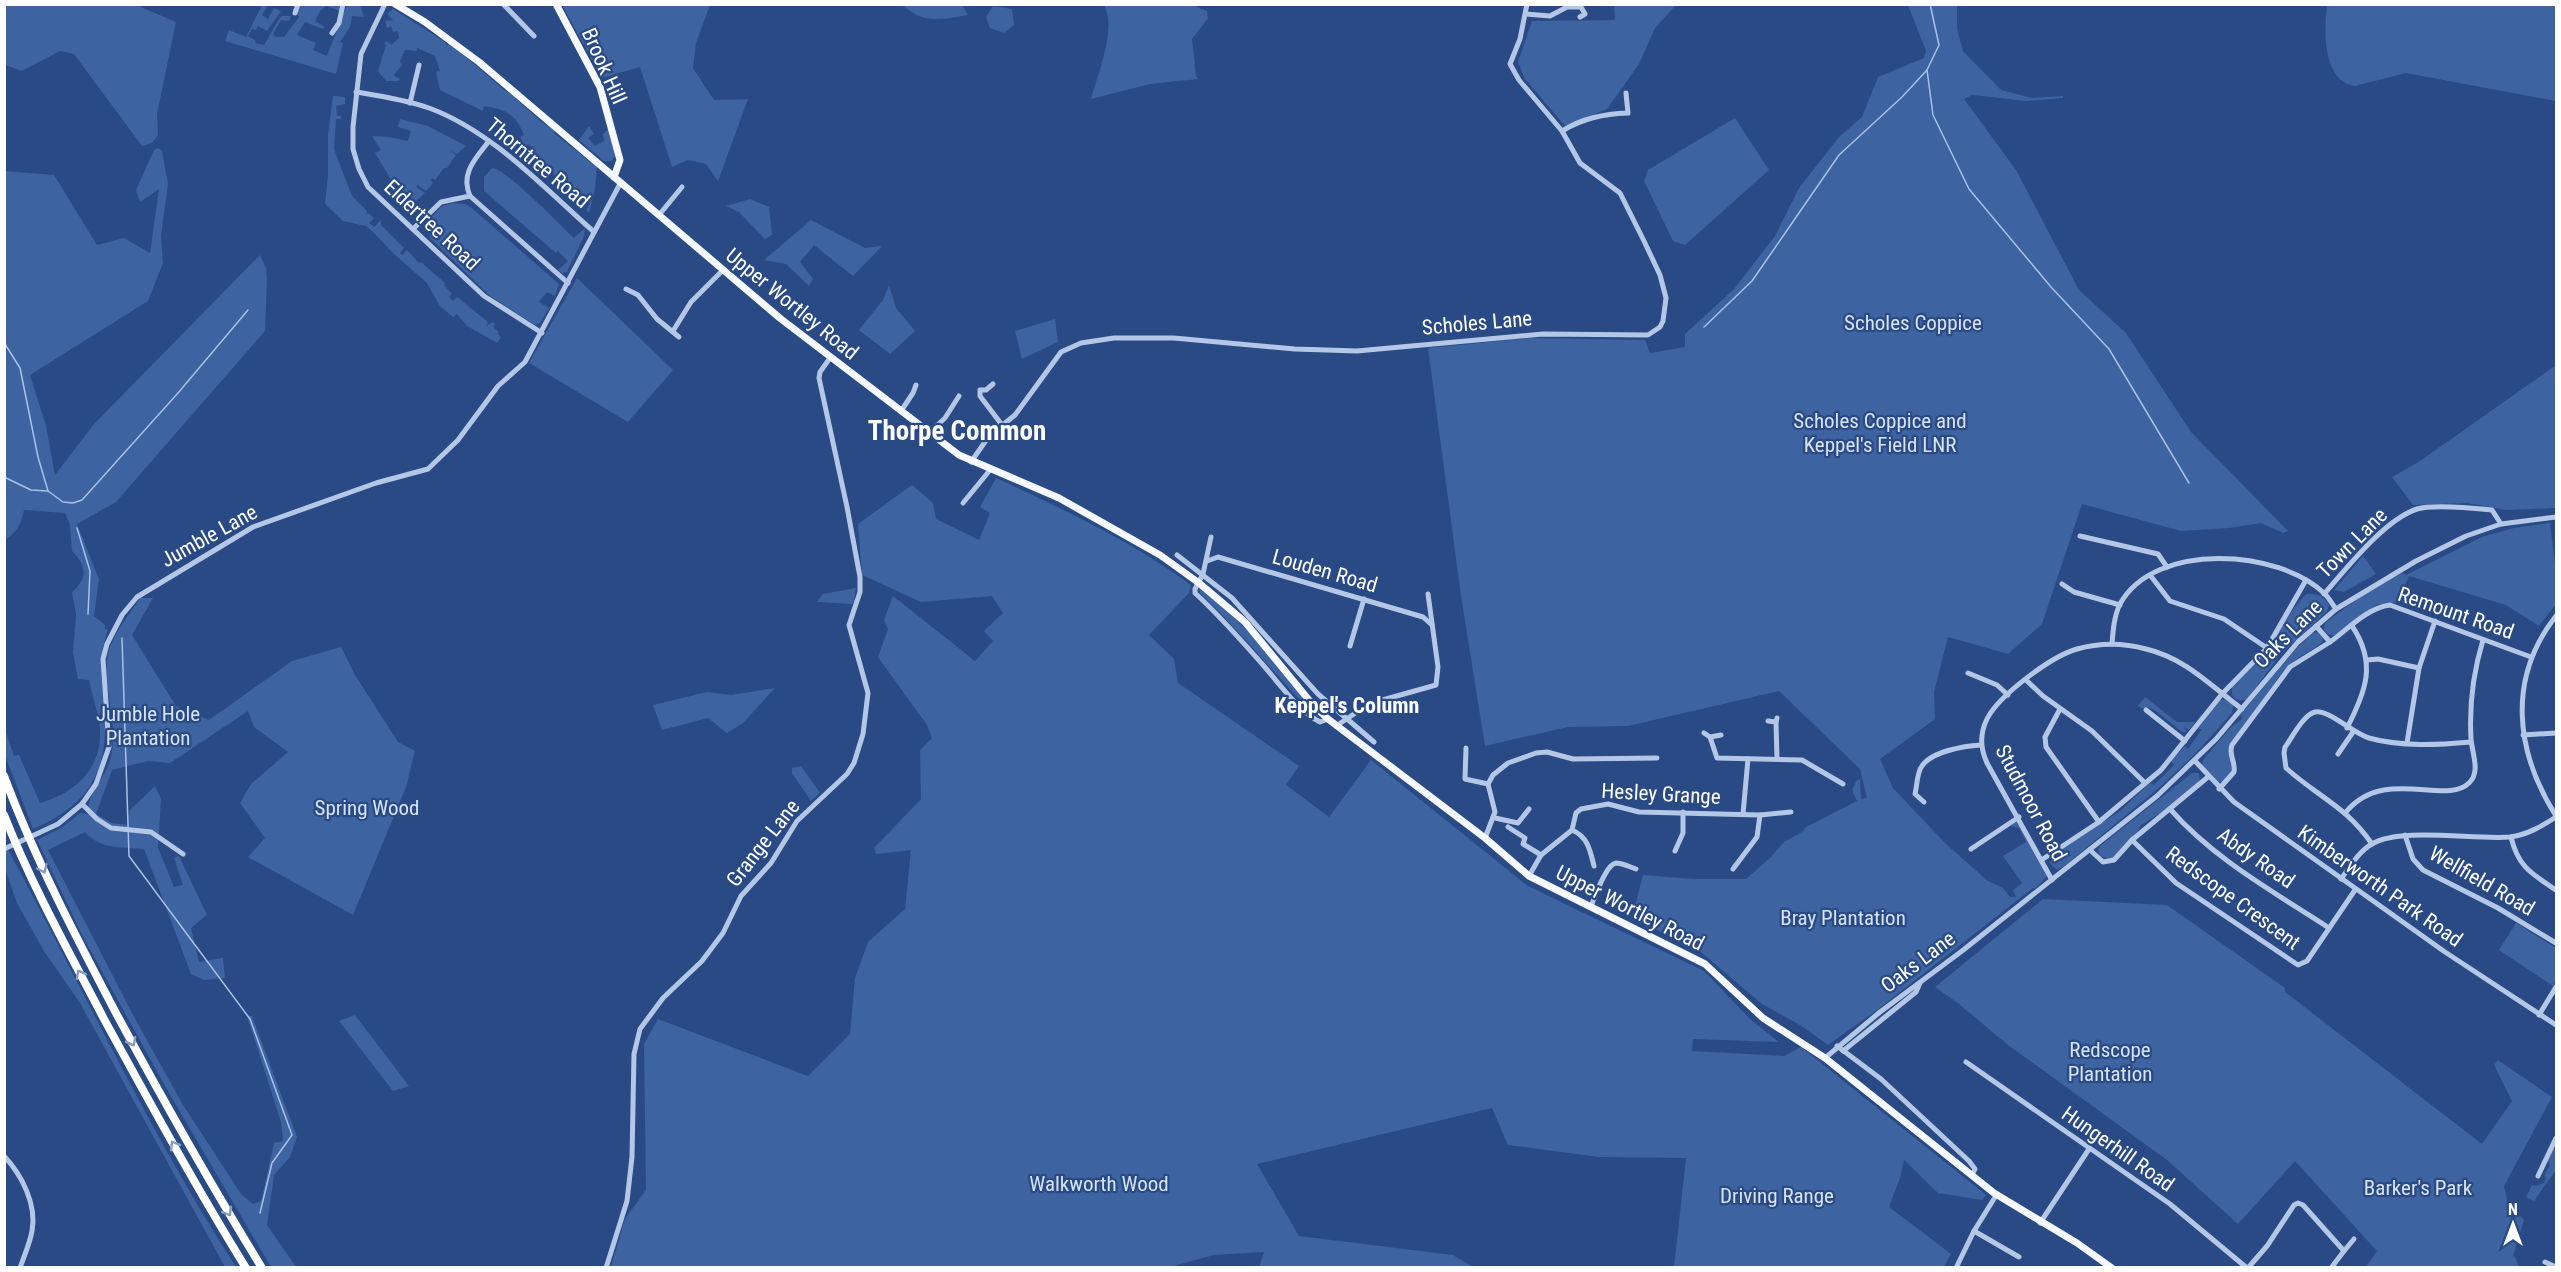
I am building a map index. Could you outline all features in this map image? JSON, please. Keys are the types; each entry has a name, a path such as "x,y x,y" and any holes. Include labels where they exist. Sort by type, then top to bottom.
{"highway":[{"path":"4,776 72,931 161,1097 262,1268"},
{"path":"4,815 18,850 61,938 148,1100 246,1268"}],"main road":[{"name":"Upper Wortley Road","path":"394,4 426,22 479,62 723,270 830,358 929,433 971,462 1059,498 1160,555 1199,583 1245,622 1313,705 1328,719 1485,838 1529,876 1705,964 1762,1018 1825,1058 1996,1194 2040,1223 2077,1243 2112,1268"},
{"name":"Brook Hill","path":"556,4 600,87 620,160 617,180"}],"street":[{"path":"295,13 298,4"},
{"path":"332,33 339,23 343,4"},
{"name":"Eldertree Road","path":"385,4 361,54 352,136 359,169 368,187 484,296 542,333"},
{"path":"503,4 534,36"},
{"name":"Scholes Lane","path":"971,462 989,436 1015,415 1061,352 1081,343 1114,338 1174,338 1295,349 1357,351 1543,334 1648,335 1660,327 1665,318 1666,298 1660,275 1620,193 1580,163 1562,131 1519,80 1510,64 1520,39 1527,4"},
{"path":"1526,14 1550,16 1567,7 1581,7 1585,14 1580,17"},
{"path":"410,103 419,66"},
{"name":"Thorntree Road","path":"357,92 410,103 446,115 489,141 594,232"},
{"path":"1562,131 1580,120 1606,114 1628,113 1626,93"},
{"path":"489,141 467,173 466,188 470,196 568,283"},
{"name":"Jumble Lane","path":"4,849 58,824 82,804 101,773 109,747 110,733 103,671 107,644 122,615 137,597 253,526 376,483 428,470 458,440 498,386 518,370 542,333 594,232 617,180"},
{"path":"658,215 682,187"},
{"path":"413,230 441,202 470,196"},
{"path":"673,331 691,302 723,270"},
{"path":"626,289 638,295 657,319 679,337"},
{"name":"Grange Lane","path":"606,1268 627,1201 632,1157 634,1054 640,1029 663,998 702,961 723,933 741,896 771,863 787,833 847,774 854,763 862,734 868,693 849,625 860,592 860,577 819,378 820,372 830,358"},
{"path":"993,384 986,390 980,390 980,396 1002,425"},
{"path":"901,411 914,393 916,385"},
{"path":"929,433 945,417 959,396"},
{"path":"963,503 990,470"},
{"name":"Town Lane","path":"2324,594 2357,556 2395,521 2418,508 2460,507 2492,510 2501,524"},
{"name":"Oaks Lane","path":"1825,1058 1837,1046 2157,796 2195,761 2242,709 2278,663 2333,611 2416,561 2466,536 2501,524 2556,517"},
{"path":"2080,536 2158,554 2167,567"},
{"path":"1199,583 1212,537"},
{"path":"1177,555 1203,574 1250,615 1291,666 1346,719 1374,742"},
{"name":"Louden Road","path":"1207,561 1218,557 1423,617 1432,625"},
{"path":"2112,645 2113,630 2120,605 2130,590 2150,575 2167,567 2198,560 2234,559 2269,565 2306,580 2324,594 2333,611"},
{"path":"2150,575 2170,601 2223,619 2267,648"},
{"name":"Oaks Lane","path":"2043,859 2099,822 2161,770 2222,694 2267,648 2306,580"},
{"name":"Upper Wortley Road","path":"1199,583 1195,593 1229,625 1290,696 1314,719 1320,722 1328,719"},
{"path":"2062,584 2074,592 2120,605"},
{"path":"1336,726 1379,701 1436,685 1439,674 1428,594"},
{"path":"1350,646 1364,599"},
{"name":"Remount Road","path":"2330,642 2368,613 2390,605 2531,657"},
{"path":"2341,879 2354,861 2372,844 2405,835 2511,837 2529,832 2556,817 2532,771 2523,735 2522,695 2531,657 2556,616"},
{"path":"2407,743 2419,668 2435,621"},
{"path":"2316,626 2330,642"},
{"path":"2347,728 2364,689 2367,660 2364,647 2352,626"},
{"path":"2346,812 2364,795 2385,789 2457,789 2464,787 2475,774 2470,709 2472,681 2483,640"},
{"name":"Oaks Lane","path":"2219,789 2234,772 2235,762 2230,753 2232,745 2281,676 2299,659 2330,642"},
{"name":"Studmoor Road","path":"2052,880 2043,859 1987,763 1981,745 1987,718 2008,695 2043,666 2076,650 2112,645 2145,648 2178,661 2194,670 2242,709"},
{"path":"2367,660 2378,659 2419,668"},
{"path":"1968,673 1997,685 2008,695"},
{"path":"2026,680 2060,709 2092,731 2145,783"},
{"path":"2060,709 2045,736 2046,747 2099,822"},
{"path":"2146,710 2185,741"},
{"path":"2372,844 2359,825 2346,812 2286,768 2285,747 2307,716 2313,712 2323,713 2367,738 2407,743 2471,742"},
{"path":"1768,721 1777,720 1777,759"},
{"path":"2338,754 2353,732"},
{"path":"1704,733 1710,737 1716,762 1748,759 1802,760 1843,784"},
{"path":"2523,735 2556,733"},
{"path":"1710,737 1721,735"},
{"path":"1924,802 1915,794 1920,767 1927,761 1956,748 1981,745"},
{"path":"1466,748 1465,779 1488,784"},
{"path":"2342,748 2349,753"},
{"path":"1488,784 1499,768 1518,758 1536,753 1548,752 1573,759 1657,758"},
{"path":"1743,814 1748,759"},
{"name":"Kimberworth Park Road","path":"2195,761 2219,789 2234,802 2355,890 2556,1025"},
{"path":"2090,850 2100,860 2111,861 2132,840 2208,777"},
{"path":"1485,838 1495,818 1494,804 1488,784"},
{"path":"82,804 111,828 151,832 160,836 183,854"},
{"name":"Hesley Grange","path":"1529,876 1541,855 1572,830 1578,810 1616,804 1640,812 1760,815 1791,812"},
{"path":"1495,818 1518,823 1529,809"},
{"name":"Abdy Road","path":"2170,809 2184,825 2216,852 2329,928"},
{"path":"1675,851 1683,833 1683,812"},
{"path":"1733,869 1757,837 1760,815"},
{"path":"1971,849 2019,817"},
{"path":"1508,827 1525,838 1523,844 1541,855"},
{"path":"1572,830 1586,841 1594,866"},
{"name":"Wellfield Road","path":"2405,835 2413,859 2423,870 2498,908 2556,943"},
{"path":"2511,837 2514,851 2524,867 2556,890"},
{"name":"Redscope Crescent","path":"2132,840 2176,883 2294,964 2303,964 2307,961 2355,890"},
{"path":"1591,906 1612,864 1617,863 1636,870"},
{"path":"1843,1051 1916,992 1921,981"},
{"path":"2540,1015 2556,987"},
{"name":"Upper Wortley Road","path":"1837,1046 1881,1079 1969,1161 1975,1169 1972,1175"},
{"name":"Hungerhill Road","path":"1966,1062 2170,1204 2248,1268"},
{"path":"2538,1176 2556,1138"},
{"path":"2040,1223 2089,1149"},
{"path":"4,1156 16,1170 24,1185 33,1220 31,1237 20,1268"},
{"path":"1956,1268 1996,1194"},
{"path":"2248,1268 2267,1246 2294,1205 2298,1203 2303,1205 2344,1251"},
{"path":"1974,1231 2019,1257"},
{"path":"2331,1268 2354,1239"},
{"path":"2545,1262 2556,1267"}],"green space":[{"path":"4,5 136,5 176,22 157,114 158,135 152,143 142,146 74,54 60,51 22,71 5,65"},
{"path":"262,5 268,5 262,15 268,19 274,8 281,11 267,31 258,26 256,30 252,29 248,36 256,41 255,43 264,45 279,19 282,16 291,16 289,21 281,20 273,34 276,37 284,37 299,17 297,13 300,5 341,6 340,11 326,6 320,11 315,21 325,27 323,29 305,22 297,35 316,43 313,50 327,56 347,5 360,5 364,17 352,16 350,27 340,42 343,43 336,74 225,41 229,30 246,37"},
{"path":"562,5 710,5 696,43 693,68 714,100 748,99 718,181 706,164 688,160 672,167 640,67 602,78"},
{"path":"903,5 962,5 968,15 942,19 926,18 918,16"},
{"path":"1104,5 1192,5 1207,11 1208,18 1192,39 1198,79 1150,84 1091,99 1107,38 1107,15"},
{"path":"1614,5 1676,5 1655,28 1639,64 1607,109 1565,126 1525,79 1518,62 1532,21 1615,20"},
{"name":"Scholes Coppice and Keppel's Field LNR","path":"1908,5 1957,5 1957,29 1963,51 2001,90 2032,98 2063,96 2063,98 2026,101 1972,95 1964,99 2016,170 2079,290 2126,333 2191,432 2288,531 2283,533 2261,523 2181,531 2082,504 2042,624 2008,654 1948,637 1934,692 1935,719 1880,759 1893,788 1946,844 1988,881 2003,888 2010,897 2016,897 2013,890 2022,883 2003,856 2026,842 2019,828 2010,826 2016,822 2019,822 2048,875 2035,889 2033,888 1877,1010 1828,1045 1800,1025 1762,1004 1695,947 1633,919 1633,914 1643,875 1693,879 1746,879 1784,842 1802,832 1806,827 1857,801 1852,790 1857,780 1860,779 1861,799 1867,798 1860,769 1779,691 1628,726 1568,727 1485,746 1461,596 1428,348 1531,338 1645,340 1650,353 1685,347 1685,334 1734,289 1775,236 1799,188 1839,137 1862,117 1878,77 1924,58 1926,51"},
{"path":"2327,5 2556,5 2556,101 2406,73 2355,86 2344,82 2336,75 2328,53 2325,28"},
{"path":"993,6 1012,9 1014,25 1004,33 990,28 986,17"},
{"path":"393,9 445,42 447,46 450,43 504,90 515,96 544,124 553,128 555,134 597,167 589,213 586,210 590,204 561,180 567,173 564,171 558,178 532,155 533,149 529,144 524,146 520,137 524,135 514,118 498,109 484,106 483,111 440,90 436,72 440,71 435,56 417,48 417,51 405,50 400,61 402,65 394,75 400,79 399,81 386,81 378,71 386,45 384,43 387,41 391,45 399,38 398,31 393,32 391,26 387,28 385,21 393,20 387,14"},
{"path":"333,96 345,97 345,104 336,106 337,116 341,116 341,119 336,119 334,149 352,196 367,211 366,215 368,213 374,218 369,223 374,227 381,220 381,225 404,248 400,253 402,255 407,250 419,263 421,262 445,283 444,285 452,294 449,297 453,301 457,297 488,322 486,327 492,322 495,324 493,327 501,337 497,343 467,326 457,314 453,317 440,306 427,283 366,226 343,221 325,204 328,134"},
{"path":"1735,118 1769,170 1685,245 1673,241 1644,181 1648,170"},
{"path":"400,119 428,126 466,146 457,154 450,150 456,155 435,180 433,178 431,180 433,183 426,191 418,185 416,187 425,193 415,202 393,183 375,153 381,150 372,136 408,141 411,131 398,127"},
{"path":"589,126 594,134 588,138 595,146 604,141 603,134 608,129 615,155 612,161 604,161 579,140"},
{"path":"158,148 162,151 168,184 161,235 163,263 148,301 30,375 46,426 55,475 94,424 260,255 266,268 267,279 265,331 116,502 77,524 99,579 94,616 108,630 102,659 105,730 103,749 99,767 82,796 69,809 33,829 5,755 4,726 14,756 19,755 40,803 64,793 84,777 96,756 100,730 89,680 78,679 73,653 76,614 72,592 81,582 84,572 83,566 72,551 70,525 65,513 24,510 18,528 5,540 5,171 54,175 97,245 124,238 150,253 159,189 140,202 136,190 154,150"},
{"path":"492,168 499,170 519,186 574,238 585,228 584,236 567,272 562,273 558,270 568,261 558,251 556,253 484,191 484,177"},
{"path":"750,199 769,207 772,235 765,239 739,212 726,206"},
{"path":"453,203 465,204 474,210 559,284 555,296 547,292 539,302 549,308 540,323 535,325 490,296 430,238 429,219 442,206"},
{"path":"811,220 865,248 882,246 853,276 814,245 800,262 813,279 809,286 786,264 764,260"},
{"path":"577,278 673,370 628,422 529,363"},
{"path":"889,285 896,308 915,331 890,354 859,330 883,300"},
{"path":"1055,319 1058,342 1022,359 1015,331"},
{"path":"2556,365 2556,508 2506,510 2467,503 2413,505 2392,477 2420,461"},
{"path":"996,478 1121,540 1191,585 1189,593 1149,635 1174,659 1178,683 1299,766 1286,785 1329,817 1371,760 1528,886 1704,971 1751,1020 1779,1042 1693,1039 1692,1051 1784,1056 1801,1047 1986,1195 1982,1200 1938,1193 1904,1160 1889,1207 1951,1254 1944,1267 1674,1267 1686,1158 1599,1157 1508,1145 1492,1108 1257,1164 1299,1236 1453,1255 1473,1267 1259,1267 1264,1252 1214,1255 1166,1268 611,1267 625,1219 646,1190 644,1044 658,1019 808,1076 850,1034 855,978 868,942 905,909 911,850 876,854 874,848 921,799 920,750 932,738 927,725 878,657 888,629 884,620 893,596 975,661 993,641 984,631 1003,613 992,596 921,602 862,575 858,524 912,485 933,503 936,519 979,540 990,513 980,507"},
{"path":"2550,523 2556,572 2556,604 2539,626 2506,605 2409,576 2398,602 2376,605 2335,635 2329,635 2324,630 2325,623 2365,593 2402,573 2406,575 2482,537 2514,528"},
{"path":"2363,556 2376,574 2344,592 2334,590"},
{"path":"856,588 853,604 817,602 823,594"},
{"path":"1199,588 1232,615 1262,646 1289,678 1313,713 1200,593"},
{"path":"2307,594 2323,598 2329,606 2327,611 2280,655 2247,699 2237,699 2232,695 2232,687 2265,652 2291,612"},
{"path":"140,598 153,598 132,635 176,706 209,720 292,661 341,647 355,675 398,742 415,751 406,787 353,915 248,857 265,838 240,803 251,784 288,752 254,727 248,711 170,763 148,761 112,770 96,814 112,823 128,825 129,811 155,786 161,799 158,848 174,887 183,885 174,858 179,856 207,915 191,928 199,962 223,958 225,978 204,980 191,974 144,849 105,845 85,832 48,850 133,1015 183,1105 241,1194 253,1204 261,1201 274,1143 283,1141 281,1122 247,1016 252,1016 297,1137 290,1157 274,1175 267,1225 296,1267 271,1267 169,1093 83,937 37,840 63,827 80,813 88,814 90,799 108,767 113,747 107,680 108,654 117,632"},
{"path":"2317,632 2323,638 2322,643 2298,658 2282,672 2230,746 2232,772 2223,782 2218,782 2202,766 2203,760 2230,728 2243,718 2240,716 2282,663 2312,633"},
{"path":"775,688 743,723 727,733 708,718 662,730 653,705 707,692 731,695"},
{"path":"2145,697 2177,722 2195,722 2189,730 2184,727 2187,732 2182,732 2156,711 2138,706"},
{"path":"2225,699 2233,705 2232,713 2195,754 2160,787 2063,867 2057,870 2050,863 2053,854 2120,811 2150,783 2154,785 2174,765 2171,761 2185,746 2188,749 2202,729 2198,729 2218,701"},
{"path":"801,766 820,793 811,801 792,773 792,768"},
{"path":"2192,773 2199,773 2200,782 2162,812 2141,825 2112,859 2101,857 2098,850 2100,846"},
{"path":"4,842 144,1110 204,1216 236,1267 225,1267 80,1003 44,951 17,903 5,869"},
{"name":"Barker's Park","path":"2043,899 2167,905 2285,988 2285,992 2482,1144 2512,1101 2494,1065 2498,1060 2552,1097 2504,1186 2508,1204 2524,1220 2513,1256 2519,1267 2366,1267 2377,1251 2295,1161 2238,1224 2167,1160 2008,1045 1935,987"},
{"path":"2516,923 2556,948 2556,980 2553,986 2499,950"},
{"path":"355,1015 409,1086 393,1091 339,1021"},
{"path":"2556,1143 2556,1170 2534,1201 2526,1197 2532,1185 2544,1183 2546,1177 2544,1176 2550,1165 2548,1161"}],"waterway":[{"path":"1704,327 1752,281 1839,155 1902,97 1927,70 1939,45 1930,4"},
{"path":"1927,70 1933,115 1969,189 2051,287 2109,349 2189,483"},
{"path":"4,337 5,344 20,368 38,457 48,491 63,502 73,503 82,500 178,393 248,310"},
{"path":"4,477 31,490 48,491"},
{"path":"77,528 90,571 88,614"},
{"path":"122,638 129,856 250,1019 292,1135 272,1163 260,1213"}],"district":[{"name":"Thorpe Common","path":"957,431"},
{"name":"Keppel's Column","path":"1347,705"}],"park label":[{"name":"Scholes Coppice","path":"1913,323"},
{"name":"Jumble Hole Plantation","path":"148,726"},
{"name":"Spring Wood","path":"367,808"},
{"name":"Bray Plantation","path":"1843,918"},
{"name":"Redscope Plantation","path":"2110,1062"},
{"name":"Walkworth Wood","path":"1099,1184"},
{"name":"Driving Range","path":"1777,1196"}]}
